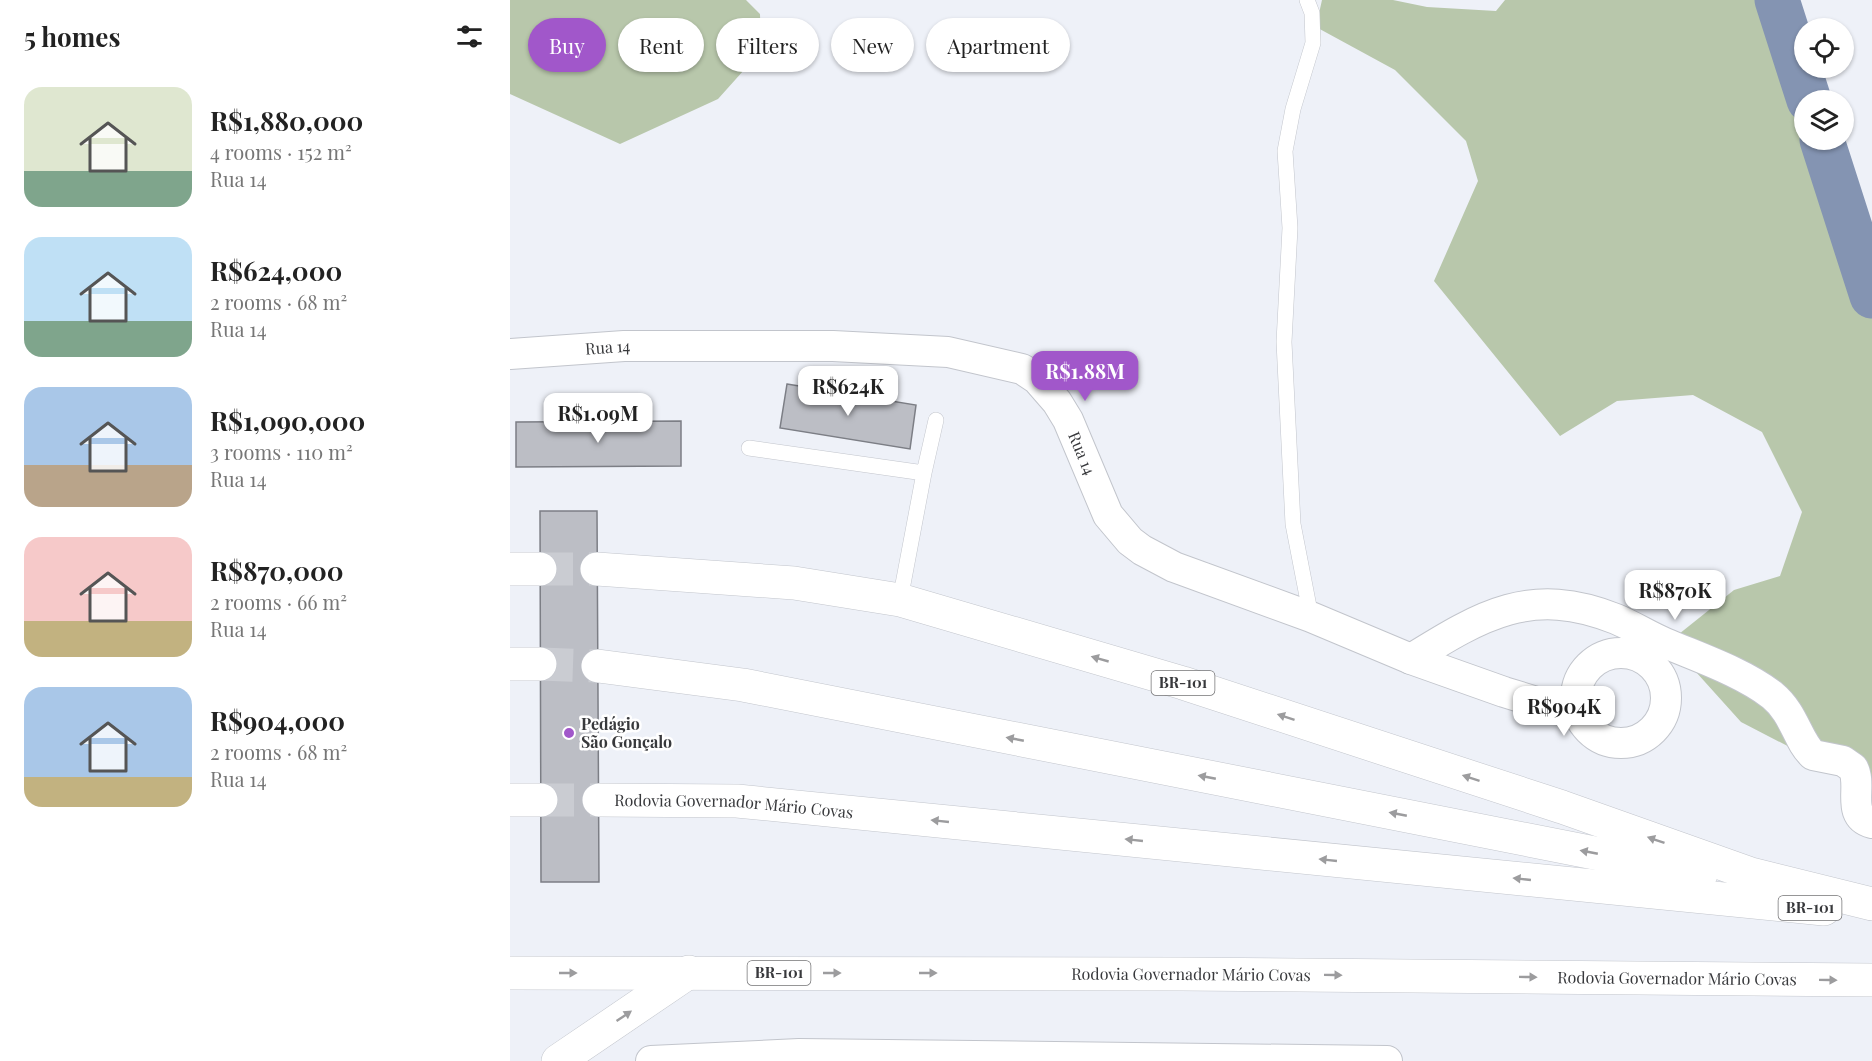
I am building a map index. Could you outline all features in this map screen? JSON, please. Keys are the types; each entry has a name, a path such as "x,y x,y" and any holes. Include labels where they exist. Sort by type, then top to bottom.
{"highway":[{"name":"BR-101","path":"597,569 794,583 900,600 1183,683 1550,804 1751,874 1872,906"},
{"name":"BR-101","path":"598,666 743,685 1872,906"},
{"name":"Rodovia Governador Mário Covas","path":"599,800 737,801 1872,914"},
{"name":"Rodovia Governador Mário Covas","path":"510,973 689,972 1872,980"},
{"path":"558,1061 689,972"}],"street":[{"name":"Rua 14","path":"510,354 624,346 833,346 948,352 1022,369 1037,379 1057,402 1068,420 1108,514 1130,541 1174,567 1311,617 1411,659 1578,715"},
{"path":"1411,659 1461,628 1515,608 1552,603 1579,607 1615,619 1771,694 1791,715 1809,751 1816,756 1843,761 1853,768 1857,783 1857,811 1869,822"},
{"path":"651,1061 799,1058 1387,1061"}],"lane":[{"path":"1307,0 1312,13 1313,43 1293,109 1285,151 1290,228 1284,342 1293,524 1311,617"},
{"path":"900,600 936,420"},
{"path":"749,448 924,473"}],"green space":[{"path":"510,0 746,0 760,14 760,18 716,18 716,72 742,72 718,99 620,144 510,94"},
{"path":"1322,0 1393,0 1427,7 1496,11 1505,0 1776,0 1794,56 1794,78 1801,78 1805,90 1794,90 1794,150 1824,150 1872,299 1872,780 1832,769 1741,722 1669,642 1734,590 1780,576 1802,512 1762,432 1693,395 1617,401 1560,436 1434,281 1478,181 1466,141 1395,70 1316,27"}],"building":[{"path":"787,384 916,405 910,449 780,428"},
{"path":"681,421 681,466 516,467 516,422"},
{"name":"Pedágio São Gonçalo","path":"540,511 597,511 599,882 541,882"}],"waterway":[{"path":"1777,0 1806,90"},
{"path":"1825,150 1872,296"}],"tunnel":[{"path":"540,569 597,569"},
{"path":"540,664 598,666"},
{"path":"541,800 599,800"}],"place":[{"name":"Pedágio São Gonçalo","path":"569,733"}]}
